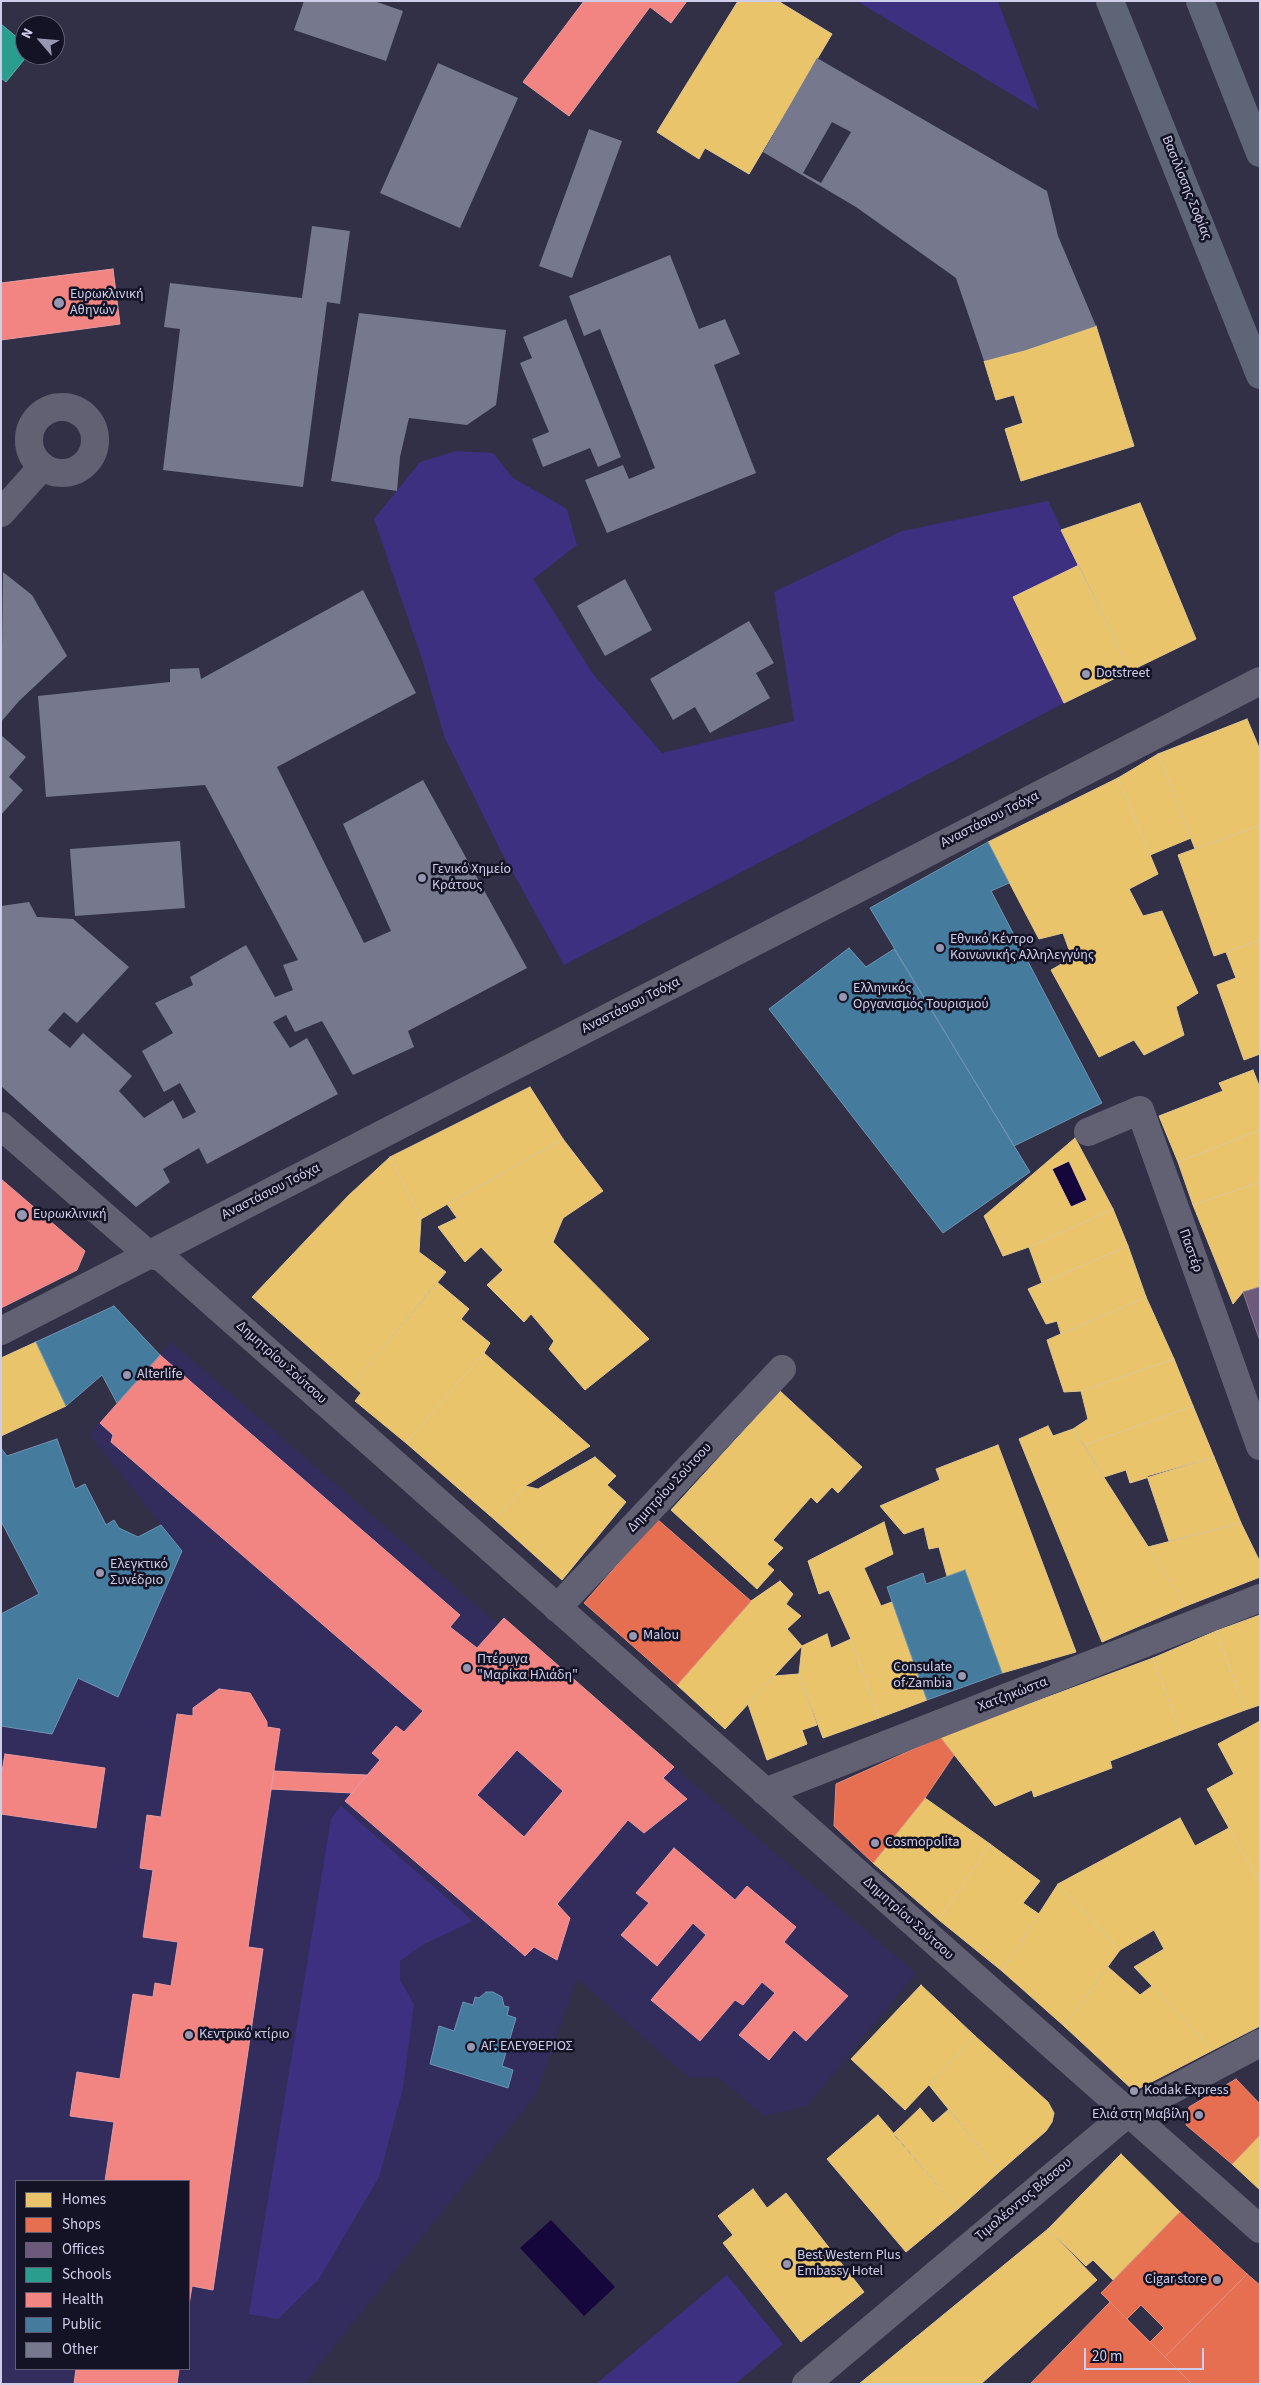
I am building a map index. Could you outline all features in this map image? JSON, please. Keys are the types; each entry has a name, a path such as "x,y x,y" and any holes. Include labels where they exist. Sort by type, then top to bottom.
{"main road":[{"name":"Βασιλίσσης Σοφίας","path":"1110,1 1260,375"},
{"path":"1200,1 1260,152"}],"street":[{"path":"1,513 42,467"},
{"name":"Αναστάσιου Τσόχα","path":"1,1331 1260,681"},
{"name":"Παστέρ","path":"1088,1132 1140,1110 1260,1446"},
{"name":"Δημητρίου Σούτσου","path":"1,1126 149,1255 161,1257 1260,2230"},
{"name":"Δημητρίου Σούτσου","path":"557,1608 782,1369"},
{"name":"Χατζηκώστα","path":"765,1792 1260,1598"},
{"name":"Τιμολέοντος Βάσσου","path":"806,2384 1128,2113 1260,2043"}],"shaded area":[{"path":"857,1 998,2 1039,111"},
{"path":"456,451 493,453 513,478 567,509 577,545 533,579 593,674 662,753 794,721 774,592 902,531 1048,501 1079,565 1013,598 1064,703 564,965 501,851 444,736 422,659 374,519 420,462"},
{"path":"1069,1161 1087,1200 1071,1207 1052,1169"},
{"path":"171,1342 498,1624 504,1618 674,1767 916,1973 807,2106 764,2116 718,2077 689,2078 577,1978 536,2095 304,2384 1,2384 1,1726 52,1734 78,1678 118,1697 182,1551 89,1434"},
{"path":"341,1806 473,1921 424,1944 400,1961 400,1980 414,2004 403,2088 379,2177 319,2279 278,2319 249,2314 331,1819"},
{"path":"551,2220 615,2287 584,2316 520,2248"},
{"path":"727,2275 783,2344 735,2384 596,2384"}],"building: Homes":[{"path":"738,1 778,1 832,34 749,174 705,148 699,159 657,132"},
{"path":"1096,326 1134,446 1021,481 1005,429 1023,423 1014,395 996,400 984,361 1026,350"},
{"path":"1140,503 1196,639 1130,671 1061,530"},
{"path":"1079,565 1130,671 1064,703 1013,597"},
{"path":"1247,719 1260,750 1260,825 1195,849 1158,754"},
{"path":"1158,754 1191,838 1150,855 1118,778"},
{"path":"1118,778 1158,874 1129,889 1143,916 1162,911 1198,993 1176,1007 1184,1035 1144,1055 1134,1040 1099,1057 1051,970 1072,958 1063,933 1039,939 988,842"},
{"path":"1260,825 1260,940 1214,956 1178,855"},
{"path":"1260,940 1260,1054 1244,1060 1217,985 1236,978 1226,952"},
{"path":"1253,1070 1260,1088 1260,1130 1178,1162 1159,1116 1223,1091 1219,1083"},
{"path":"530,1087 563,1139 421,1219 390,1157"},
{"path":"1260,1130 1260,1182 1193,1205 1178,1162"},
{"path":"1075,1138 1113,1209 1029,1247 1003,1256 984,1216","holes":["1069,1161 1087,1200 1071,1207 1052,1169"]},
{"path":"563,1139 603,1191 563,1218 553,1242 649,1339 585,1390 549,1349 554,1341 531,1314 524,1322 487,1285 503,1270 481,1247 465,1262 438,1227 457,1218 447,1204"},
{"path":"390,1157 421,1219 419,1252 446,1272 352,1385 252,1297 348,1196"},
{"path":"1260,1182 1260,1287 1243,1292 1233,1304 1193,1205"},
{"path":"1113,1209 1128,1246 1042,1283 1029,1247"},
{"path":"1128,1246 1146,1297 1061,1334 1057,1321 1046,1324 1028,1289"},
{"path":"437,1282 469,1309 461,1319 490,1343 484,1353 406,1443 355,1401 361,1393 352,1385"},
{"path":"1146,1297 1174,1359 1081,1391 1064,1392 1047,1340"},
{"path":"36,1342 66,1406 1,1436 1,1358"},
{"path":"484,1353 590,1446 525,1486 495,1520 406,1443"},
{"path":"1174,1359 1193,1406 1084,1445 1073,1429 1088,1419 1081,1391"},
{"path":"780,1391 862,1467 838,1493 832,1487 817,1503 811,1497 773,1540 783,1548 767,1564 774,1570 757,1589 671,1510"},
{"path":"1193,1406 1214,1457 1130,1483 1126,1470 1104,1477 1084,1445"},
{"path":"1048,1426 1053,1436 1073,1429 1186,1606 1102,1642 1019,1439"},
{"path":"998,1445 1076,1652 1002,1673 965,1570 947,1576 939,1547 929,1549 924,1527 904,1534 880,1506 940,1480 936,1469"},
{"path":"595,1457 616,1476 607,1485 626,1502 562,1580 495,1520 525,1486 538,1489"},
{"path":"1214,1457 1241,1523 1169,1541 1147,1476"},
{"path":"884,1522 893,1554 864,1568 881,1606 892,1602 927,1700 879,1718 851,1639 829,1590 819,1594 808,1561"},
{"path":"1241,1523 1260,1562 1260,1577 1186,1606 1148,1547"},
{"path":"780,1581 793,1594 786,1604 801,1616 787,1629 802,1646 725,1729 677,1685 751,1601"},
{"path":"1260,1615 1260,1705 1245,1710 1216,1631"},
{"path":"1216,1631 1245,1710 1181,1734 1153,1658"},
{"path":"827,1634 831,1648 851,1639 879,1718 823,1738 799,1674 802,1646"},
{"path":"1153,1658 1181,1734 1110,1761 1112,1768 1034,1797 1032,1790 995,1806 940,1737"},
{"path":"799,1674 817,1725 802,1730 807,1744 767,1760 748,1704 774,1676"},
{"path":"1260,1721 1260,1883 1207,1789 1234,1774 1218,1744"},
{"path":"925,1798 990,1844 939,1920 873,1863"},
{"path":"1180,1818 1195,1846 1229,1828 1260,1883 1260,2026 1213,2050 1134,1967 1164,1949 1154,1930 1120,1950 1058,1884"},
{"path":"990,1844 1040,1881 1023,1903 1039,1914 1002,1971 939,1920"},
{"path":"1058,1884 1120,1950 1064,2026 1002,1971"},
{"path":"1108,1967 1140,1995 1152,1986 1213,2050 1134,2091 1064,2026"},
{"path":"921,1985 975,2036 905,2110 851,2059"},
{"path":"975,2036 1048,2102 1054,2113 1052,2122 1046,2131 999,2172 929,2085"},
{"path":"920,2108 933,2123 949,2109 999,2172 958,2209 893,2134"},
{"path":"878,2115 958,2209 906,2252 827,2159"},
{"path":"1260,2135 1260,2190 1232,2164"},
{"path":"1121,2154 1180,2212 1113,2280 1093,2260 1086,2266 1048,2229"},
{"path":"753,2189 767,2208 786,2193 864,2292 801,2342 723,2243 733,2235 718,2216"},
{"path":"1048,2229 1097,2280 981,2384 859,2384"}],"building: Shops":[{"path":"657,1519 751,1601 677,1685 584,1603"},
{"path":"940,1737 954,1755 925,1798 873,1863 834,1826 836,1784"},
{"path":"1236,2079 1260,2104 1260,2135 1232,2164 1186,2125 1189,2107"},
{"path":"1180,2212 1247,2274 1165,2357 1150,2342 1164,2328 1141,2305 1127,2319 1101,2293"},
{"path":"1247,2274 1260,2285 1260,2384 1192,2384 1165,2357"},
{"path":"1110,2302 1192,2384 1030,2384"}],"building: Offices":[{"path":"1260,1287 1260,1341 1243,1292"}],"building: Schools":[{"path":"1,24 15,36 15,65 20,65 6,82 1,78"}],"building: Health":[{"path":"584,1 687,1 671,23 650,7 569,116 523,82"},
{"name":"Ευρωκλινική Αθηνών","path":"113,269 120,324 1,340 1,283"},
{"name":"Ευρωκλινική","path":"1,1179 85,1251 77,1270 1,1308"},
{"name":"Πτέρυγα \"Μαρίκα Ηλιάδη\"","path":"160,1355 460,1615 450,1627 477,1648 504,1618 674,1767 663,1778 687,1799 644,1833 628,1820 557,1904 570,1918 557,1960 534,1947 525,1956 345,1801 380,1760 372,1753 396,1726 404,1732 423,1711 111,1442 113,1435 100,1423","holes":["517,1750 563,1791 524,1837 477,1795"]},
{"name":"Κεντρικό κτίριο","path":"219,1689 250,1693 267,1722 267,1727 280,1729 248,1947 263,1949 213,2290 192,2286 190,2299 190,2180 105,2180 114,2122 70,2116 77,2072 120,2079 133,1994 153,1997 155,1983 171,1986 178,1942 143,1937 153,1870 140,1868 147,1815 161,1817 177,1714 193,1716 193,1708"},
{"path":"5,1754 105,1768 96,1828 1,1814 1,1777"},
{"path":"274,1771 367,1775 352,1793 271,1789"},
{"path":"674,1848 735,1900 747,1886 796,1927 784,1942 848,1996 806,2041 794,2030 769,2060 739,2035 775,1993 762,1982 743,2005 735,2000 700,2041 651,2000 706,1935 693,1923 657,1966 621,1935 649,1903 636,1893"},
{"path":"76,2370 179,2370 177,2384 74,2384"}],"building: Public":[{"path":"988,842 1009,883 991,891 1102,1103 1014,1146 870,908"},
{"path":"849,948 866,967 894,949 1030,1172 943,1233 769,1009"},
{"path":"114,1306 160,1355 117,1403 102,1375 66,1406 36,1342"},
{"name":"Ελεγκτικό Συνέδριο","path":"57,1439 75,1489 85,1484 106,1525 114,1520 119,1528 138,1537 161,1525 182,1551 118,1697 78,1678 52,1734 1,1726 1,1614 39,1594 1,1521 1,1448 7,1456"},
{"path":"965,1570 1002,1673 927,1700 887,1587 923,1573 926,1584"},
{"name":"ΑΓ. ΕΛΕΥΘΕΡΙΟΣ","path":"486,1992 493,1992 502,1997 504,2006 509,2007 507,2015 516,2018 502,2066 513,2070 508,2088 430,2064 439,2026 454,2031 463,2002 473,2005 475,1997 479,1998"}],"building: Other":[{"path":"304,1 374,1 403,11 386,61 294,30"},
{"path":"817,58 1047,191 1058,236 1096,326 1026,350 984,361 956,278 856,207 763,152","holes":["832,122 851,132 821,183 803,173"]},
{"path":"438,63 518,98 460,228 380,193"},
{"path":"589,129 622,141 572,278 539,266"},
{"path":"312,226 350,231 340,304 327,302 303,487 163,470 180,329 164,327 170,283 302,298"},
{"path":"670,255 699,329 725,319 740,354 714,365 756,473 607,533 585,480 623,465 629,479 655,468 600,329 584,336 569,296"},
{"path":"359,313 506,330 496,405 467,425 409,418 400,457 397,491 331,481"},
{"path":"566,319 621,457 598,467 590,448 543,467 532,439 549,432 520,363 532,358 523,337"},
{"path":"3,572 32,595 67,656 19,701 1,722"},
{"path":"625,579 652,630 605,656 577,606"},
{"name":"Γενικό Χημείο Κράτους","path":"363,590 416,693 277,767 364,943 391,931 343,824 423,780 527,968 408,1031 414,1047 353,1075 322,1021 295,1032 286,1015 273,1022 290,1048 307,1038 338,1094 207,1164 199,1148 163,1169 170,1182 136,1207 1,1086 1,906 29,902 37,917 73,919 129,967 77,1023 64,1012 48,1030 70,1048 83,1033 132,1076 119,1091 144,1118 173,1100 183,1119 196,1112 180,1083 164,1092 142,1051 173,1033 155,1003 193,985 190,977 246,945 275,997 293,990 283,965 298,960 205,785 46,797 38,696 170,682 170,669 199,668 201,679"},
{"path":"749,621 774,663 756,673 770,698 710,733 695,707 673,720 650,679"},
{"path":"1,735 26,757 9,777 23,790 1,815"},
{"path":"180,841 185,908 75,916 70,849"}],"place":[{"name":"Ευρωκλινική Αθηνών","path":"59,303"},
{"name":"Dotstreet","path":"1086,674"},
{"name":"Γενικό Χημείο Κράτους","path":"422,878"},
{"name":"Εθνικό Κέντρο Κοινωνικής Αλληλεγγύης","path":"940,948"},
{"name":"Ελληνικός Οργανισμός Τουρισμού","path":"843,997"},
{"name":"Ευρωκλινική","path":"22,1215"},
{"name":"Alterlife","path":"127,1375"},
{"name":"Ελεγκτικό Συνέδριο","path":"100,1573"},
{"name":"Malou","path":"633,1636"},
{"name":"Πτέρυγα \"Μαρίκα Ηλιάδη\"","path":"467,1668"},
{"name":"Consulate of Zambia","path":"962,1676"},
{"name":"Cosmopolita","path":"875,1843"},
{"name":"Κεντρικό κτίριο","path":"189,2035"},
{"name":"ΑΓ. ΕΛΕΥΘΕΡΙΟΣ","path":"471,2047"},
{"name":"Kodak Express","path":"1134,2091"},
{"name":"Ελιά στη Μαβίλη","path":"1199,2115"},
{"name":"Best Western Plus Embassy Hotel","path":"787,2264"},
{"name":"Cigar store","path":"1217,2280"}]}
